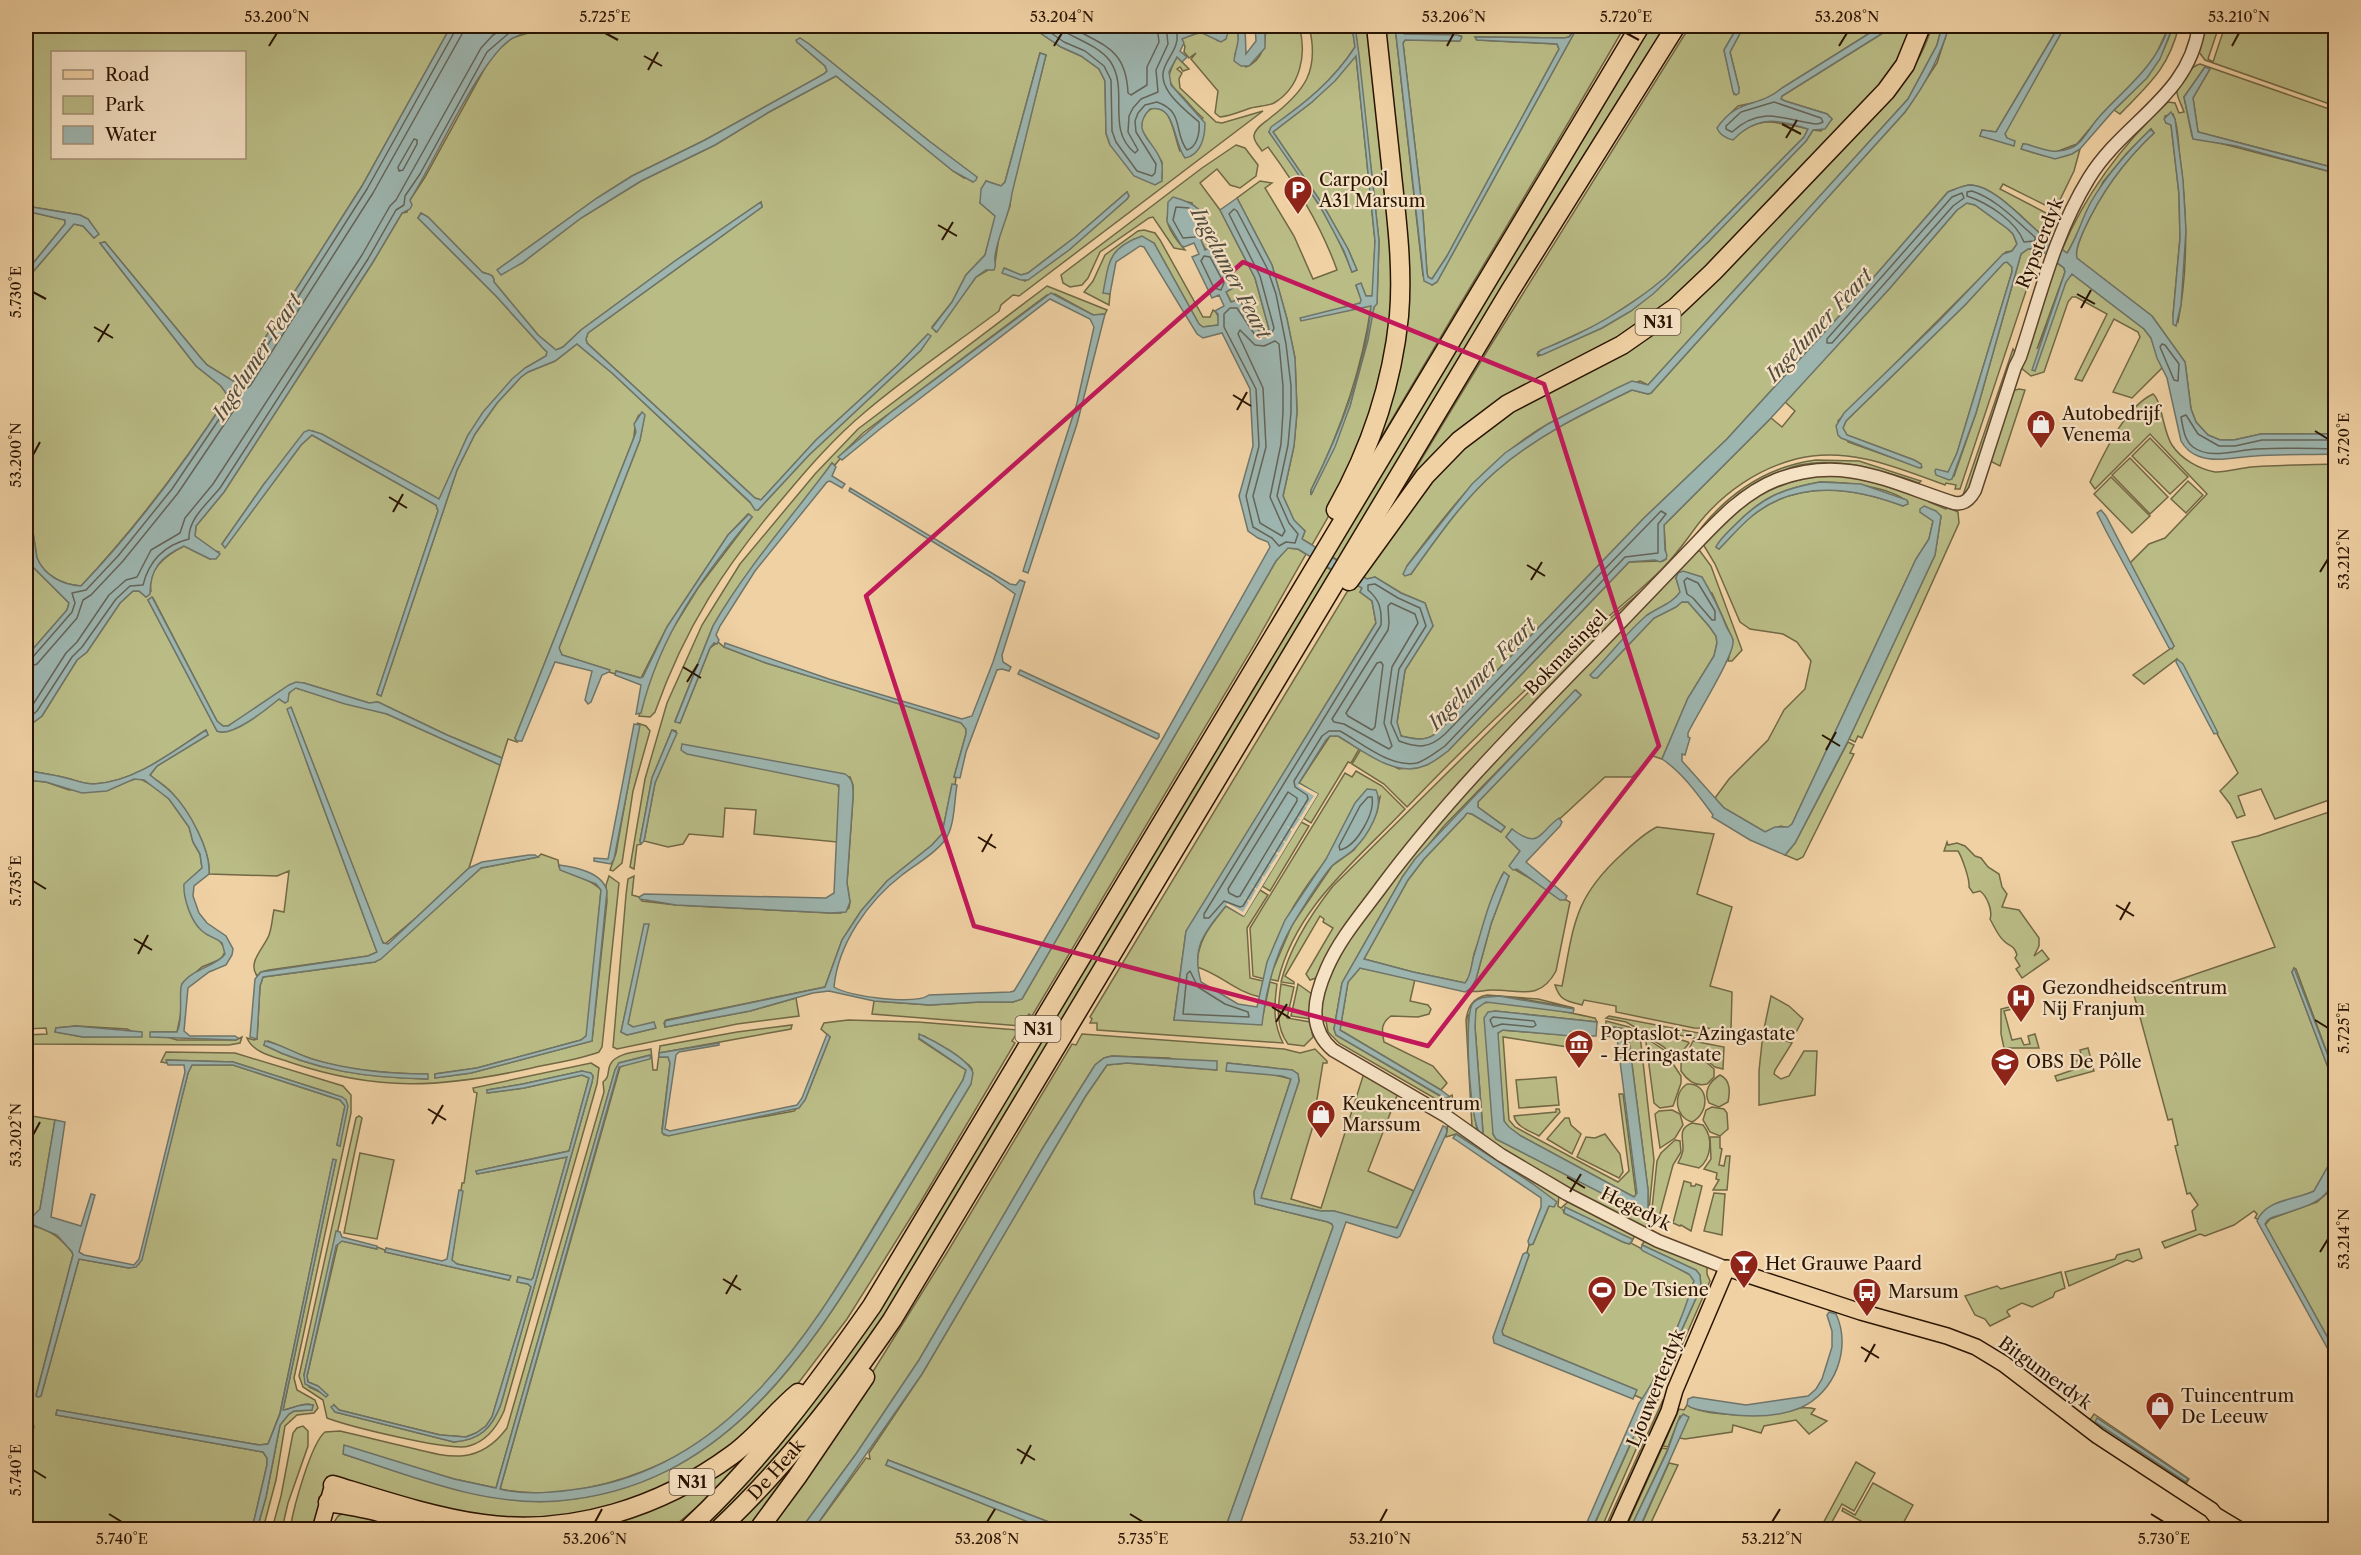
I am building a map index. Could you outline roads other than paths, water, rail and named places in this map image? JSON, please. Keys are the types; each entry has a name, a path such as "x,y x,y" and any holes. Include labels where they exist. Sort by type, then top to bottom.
{"highway":[{"name":"N31","path":"1317,554 1374,432 1386,386 1399,314 1400,250 1376,26"},
{"name":"N31","path":"331,1493 486,1524 536,1526 594,1519 648,1503 705,1474 734,1454 793,1397 828,1369 872,1306 902,1257 1244,686 1256,650 1640,26"},
{"name":"N31","path":"758,1530 851,1400 915,1283 1310,624 1332,605 1348,573 1510,291 1676,26"},
{"name":"N31","path":"1348,573 1425,476 1458,441 1531,391 1622,345 1658,321 1694,291 1886,90 1905,65 1921,26"},
{"name":"De Heak","path":"718,1530 742,1508 808,1434 857,1371 915,1283"},
{"name":"De Heak","path":"687,1530 736,1481 785,1425 828,1369"},
{"path":"331,1493 396,1517 421,1530"}],"main road":[{"name":"Ljouwerterdyk","path":"1615,1530 1669,1411 1675,1390 1731,1269"},
{"name":"Bitgumerdyk","path":"1731,1269 1976,1347 2004,1364 2111,1445 2240,1530"},
{"path":"320,1530 331,1493"}],"street":[{"name":"Rypsterdyk","path":"1965,502 1975,490 2020,357 2050,258 2071,209 2091,175 2115,145 2162,100 2180,78 2191,57 2199,26"},
{"name":"Bokmasingel","path":"1321,1038 1316,1021 1316,1006 1327,969 1338,947 1399,863 1464,786 1676,562 1732,507 1754,491 1776,480 1798,473 1829,469 1854,470 1882,477 1954,503 1965,502"},
{"name":"Hegedyk","path":"1321,1038 1339,1054 1430,1107 1502,1155 1567,1194 1658,1241 1731,1269"}],"water":[{"name":"Ingelumer Feart","path":"451,26 682,26 542,29 513,38 501,48 487,65 458,112 410,200 412,205 410,209 402,213 373,262 224,492 196,526 195,536 220,554 216,559 210,559 184,546 163,559 152,577 150,594 146,597 139,591 133,591 120,603 87,652 77,660 42,716 26,728 26,657 67,610 69,603 26,560 26,488 37,558 40,564 54,578 67,584 81,586 159,495 228,396 221,386 196,366 100,243 105,242 207,365 233,381 239,379 362,186"},
{"path":"1030,26 1178,26 1184,30 1195,26 1233,26 1229,29 1226,39 1221,42 1200,32 1182,39 1184,43 1180,51 1187,57 1182,62 1177,57 1169,72 1171,85 1205,123 1203,139 1195,153 1185,158 1165,112 1150,109 1144,117 1142,130 1161,161 1162,181 1155,185 1134,176 1110,145 1106,133 1105,81 1099,69"},
{"path":"1234,26 1245,26 1246,54 1256,41 1255,26 1265,26 1265,48 1249,66 1241,66 1234,61 1238,34"},
{"path":"1352,26 1355,26 1359,55 1379,241 1377,304 1374,307 1368,340 1350,406 1335,447 1311,495 1311,490 1350,401 1363,353 1371,306 1301,321 1300,318 1360,303 1356,285 1361,283 1366,296 1372,296 1375,241 1356,56 1335,81 1273,132 1323,205 1357,270 1352,272 1344,251 1320,206 1269,132 1271,127 1295,110 1337,71 1355,47"},
{"path":"1395,26 1401,26 1404,34 1462,37 1460,41 1405,40 1403,43 1423,215 1427,273 1432,279 1447,256 1559,49 1557,44 1477,40 1475,37 1564,38 1569,37 1578,26 1437,282 1432,285 1424,281"},
{"path":"1738,26 1744,26 1730,52 1739,88 1739,93 1736,95 1733,92 1724,50"},
{"path":"1881,26 1894,26 1782,96 1781,99 1785,101 1827,114 1832,119 1825,129 1813,130 1806,141 1708,242 1653,294 1631,311 1602,328 1542,355 1537,354 1607,318 1638,299 1667,276 1804,137 1808,129 1768,121 1751,126 1733,140 1724,136 1717,128 1725,118 1740,107 1773,94"},
{"path":"1942,26 1949,26 1941,49 1919,92 1905,112 1651,393 1632,390 1561,426 1527,447 1495,472 1471,495 1411,574 1405,576 1403,574 1407,566 1472,484 1505,453 1548,424 1617,388 1632,381 1648,385 1908,99 1937,45"},
{"path":"2059,26 2065,26 2005,134 2007,138 2015,141 2014,146 1980,136 1982,130 1996,132"},
{"path":"2169,26 2173,26 2160,59 2147,78 2114,110 2080,149 2055,159 2021,149 2023,144 2059,151 2075,146 2148,65 2163,41"},
{"path":"800,38 977,177 976,180 973,182 953,171 836,76 769,112 715,145 641,181 581,218 522,263 501,275 497,270 597,198 632,176 705,140 824,74 827,71 825,66 797,42 796,40"},
{"path":"1040,53 1046,55 1009,209 997,248 995,268 986,270 976,277 937,332 932,328 952,302 966,275 985,255 995,216 980,203 981,189 986,181 1001,186 1005,182"},
{"path":"2205,67 2210,69 2193,98 2198,132 2335,168 2335,173 2236,146 2193,139 2184,97"},
{"path":"2171,112 2175,119 2183,180 2186,231 2181,305 2176,326 2173,324 2173,316 2180,238 2179,194 2171,125 2164,119"},
{"path":"2151,129 2154,133 2123,167 2097,204 2079,241 2077,258 2152,316 2185,362 2191,409 2196,422 2208,435 2220,440 2234,440 2261,434 2335,434 2335,454 2265,455 2219,459 2205,458 2190,452 2181,441 2167,378 2157,358 2151,338 2144,329 2072,274 2066,282 2035,371 2032,370 2065,272 2064,268 2038,248 2028,249 2021,254 1976,413 1952,479 1936,475 1935,471 1936,469 1948,472 1957,453 2012,272 2012,267 2007,262 1846,421 1843,428 1847,435 1914,460 1922,467 1919,468 1841,438 1836,426 1844,413 1939,321 2003,254 2012,251 2017,244 2008,229 1975,205 1967,203 1957,210 1890,288 1771,418 1664,525 1666,559 1660,562 1655,560 1629,562 1448,751 1434,761 1413,769 1379,761 1338,736 1330,736 1326,740 1299,783 1318,794 1244,916 1226,906 1211,924 1199,950 1198,970 1201,982 1238,1004 1257,1007 1267,962 1285,920 1326,859 1355,803 1367,789 1376,790 1378,805 1369,830 1353,850 1333,865 1286,936 1272,973 1262,1025 1174,1020 1186,931 1376,623 1372,601 1360,592 1362,588 1298,549 1288,548 1276,561 1022,999 1013,1002 930,1005 874,1001 829,991 813,993 750,1011 665,1027 665,1021 825,987 842,940 861,911 887,881 932,845 942,834 952,784 957,785 954,814 945,840 931,854 889,886 867,911 848,940 834,987 867,997 897,1000 922,998 929,995 1010,992 1014,991 1022,978 1163,738 1270,547 1268,542 1248,531 1239,496 1253,446 1250,389 1222,333 1203,338 1197,334 1144,247 1140,246 1116,262 1110,294 1103,293 1109,265 1116,251 1142,236 1154,243 1199,324 1203,327 1218,325 1218,314 1215,311 1224,306 1219,295 1212,298 1192,257 1199,254 1194,243 1184,247 1181,245 1167,222 1168,202 1173,197 1193,205 1202,214 1209,235 1201,240 1205,250 1212,247 1233,288 1226,292 1231,302 1239,299 1260,333 1269,329 1255,278 1220,210 1237,198 1272,265 1295,358 1297,412 1294,446 1283,496 1294,520 1305,531 1302,539 1367,579 1375,577 1401,593 1425,603 1433,626 1405,670 1397,722 1401,736 1422,739 1436,734 1644,518 1727,439 1853,301 1948,192 1971,185 1987,190 2004,201 2041,234 2067,253 2097,192 2126,154"},
{"path":"1127,192 1129,196 1127,199 1069,250 1028,280 1021,280 1002,273 1004,268 1021,275 1028,273 1075,237"},
{"path":"761,202 762,207 588,333 586,339 587,343 755,498 761,500 816,440 900,363 928,334 931,336 921,350 809,455 758,510 755,510 750,502 612,373 577,344 555,361 521,377 497,403 475,434 457,470 381,696 377,694 438,511 436,505 312,435 301,445 225,548 222,544 264,484 304,432 309,430 322,434 439,499 468,435 483,412 512,379 525,368 546,356 547,352 496,296 418,218 421,213 428,217 482,272 492,276 494,282 538,335 556,350 675,261"},
{"path":"26,206 80,215 88,219 99,234 94,238 83,226 74,224 26,280 26,272 65,224 65,220 26,211"},
{"path":"1051,293 1093,315 1105,314 1077,424 1028,573 1023,571 1077,403 1094,327 1090,319 1050,299 842,460 838,457 890,413"},
{"path":"642,412 645,415 640,440 559,648 562,655 610,670 602,675 591,702 588,704 585,700 592,671 555,662 522,741 517,741 515,738 636,432 634,424"},
{"path":"832,463 836,467 832,476 845,484 842,488 830,481 827,482 755,571 720,626 716,635 719,640 710,648 680,723 675,722 713,626 726,604"},
{"path":"1820,482 1861,484 1907,500 1908,504 1903,506 1865,494 1845,491 1826,490 1788,496 1769,504 1752,516 1719,549 1716,547 1744,516 1763,501 1783,491"},
{"path":"850,488 1010,584 1016,585 1020,580 1025,582 1002,655 1003,662 1011,667 1009,671 997,670 966,752 960,778 954,777 966,734 966,729 961,723 766,663 724,647 725,643 829,679 962,719 972,716 993,662 1015,594 849,491"},
{"path":"1924,506 1941,516 1935,555 1848,741 1795,843 1785,855 1750,840 1712,817 1713,815 1690,785 1662,759 1688,698 1714,656 1717,643 1716,636 1709,626 1688,602 1682,602 1654,618 1597,678 1590,675 1639,622 1677,596 1680,592 1676,578 1678,573 1683,571 1702,577 1733,641 1722,671 1688,733 1690,738 1685,755 1682,754 1682,761 1724,808 1765,832 1775,827 1788,827 1792,824 1916,559 1929,539 1933,521 1920,512"},
{"path":"2101,510 2174,646 2172,649 2169,648 2106,531 2097,513"},
{"path":"749,514 752,517 699,585 684,609 659,658 641,713 636,714 641,685 615,675 616,671 643,677 667,627 728,535"},
{"path":"152,597 217,721 223,726 228,726 289,685 296,682 304,683 369,703 378,702 502,758 500,765 387,714 345,704 296,688 289,693 288,701 285,703 279,699 240,727 223,732 217,731 148,600"},
{"path":"2177,659 2183,664 2218,733 2214,734 2176,662"},
{"path":"1020,670 1159,734 1159,737 1157,739 1018,674"},
{"path":"1575,690 1581,695 1478,802 1478,807 1505,827 1501,832 1467,813 1424,859 1408,880 1364,959 1465,983 1491,901 1504,872 1509,876 1491,924 1476,979 1471,988 1465,992 1360,968 1348,982 1340,1030 1441,1090 1449,1096 1446,1099 1336,1035 1334,1029 1342,983 1415,859"},
{"path":"291,707 383,943 388,944 469,868 482,862 529,855 538,857 481,868 375,962 263,977 260,986 257,1039 250,1037 255,979 261,972 368,956 377,952 287,709"},
{"path":"634,724 640,725 614,859 611,864 594,861 594,858 608,859"},
{"path":"206,730 208,735 157,766 150,775 179,800 198,831 209,864 209,874 194,886 193,896 199,913 207,923 226,936 233,949 226,965 209,972 188,988 184,1031 190,1036 235,1036 238,1038 236,1040 150,1037 150,1032 177,1032 182,984 186,979 216,962 225,954 222,943 197,926 186,902 184,884 202,868 200,854 193,842 189,827 169,799 144,780 134,779 107,791 82,793 46,782 26,780 26,770 85,783 109,782 124,778 153,764"},
{"path":"672,730 677,733 655,783 644,841 641,844 652,778"},
{"path":"682,744 848,776 852,784 853,797 847,883 850,902 846,912 676,905 640,899 639,897 644,894 826,898 834,893 839,785 687,754 681,750"},
{"path":"1559,818 1562,822 1560,826 1526,862 1567,896 1565,900 1560,900 1517,869 1513,870 1509,866 1520,851 1506,837 1512,829 1534,839"},
{"path":"559,865 581,869 595,875 607,891 592,1041 471,1073 435,1078 435,1074 477,1068 581,1040 586,1036 601,890 596,884 560,870"},
{"path":"644,924 649,924 628,1024 633,1027 654,1022 656,1028 627,1035 621,1032"},
{"path":"2294,968 2335,1074 2335,1086 2292,972"},
{"path":"1499,996 1574,1009 1573,1013 1486,1002 1476,1009 1475,1027 1483,1133 1480,1133 1473,1110 1469,1069 1470,1012 1473,1003 1478,999"},
{"path":"1488,1012 1597,1022 1596,1036 1575,1036 1571,1032 1571,1036 1503,1030 1498,1033 1504,1121 1521,1136 1634,1197 1637,1193 1617,1038 1607,1036 1606,1026 1625,1029 1628,1033 1648,1190 1648,1217 1496,1139 1493,1134 1484,1018"},
{"path":"76,1026 142,1032 142,1037 83,1037 55,1032 56,1028"},
{"path":"827,1034 830,1037 805,1100 799,1108 668,1136 662,1133 670,1063 668,1057 659,1057 659,1053 719,1043 719,1045 679,1052 676,1055 665,1129 670,1131 797,1105 802,1098"},
{"path":"919,1034 941,1045 965,1062 973,1073 971,1084 853,1279 822,1325 789,1369 752,1409 712,1443 667,1471 616,1491 558,1501 531,1502 476,1495 343,1454 344,1445 454,1479 496,1488 615,1070 619,1063 651,1055 650,1059 619,1067 500,1489 532,1493 564,1491 635,1475 680,1453 721,1425 757,1391 790,1353 820,1312 963,1080 966,1070 919,1038"},
{"path":"265,1041 326,1063 369,1071 428,1074 428,1079 364,1075 323,1067 283,1054 264,1045"},
{"path":"1112,1056 1217,1061 1217,1070 1127,1063 1107,1065 1085,1097 922,1374 814,1529 801,1529 856,1454 919,1360 1044,1146 1095,1065 1104,1058"},
{"path":"166,1060 233,1062 342,1097 348,1106 340,1146 337,1145 345,1106 340,1100 233,1065 192,1065 188,1073 142,1260 136,1267 129,1268 79,1259 41,1396 38,1397 36,1396 73,1255 57,1235 31,1224 32,1217 40,1209 55,1120 65,1122 51,1217 81,1226 91,1194 95,1195 79,1252 134,1265 139,1259 185,1072 184,1065 168,1065"},
{"path":"1227,1063 1292,1070 1298,1074 1299,1081 1261,1198 1321,1211 1334,1211 1397,1228 1443,1126 1446,1127 1447,1132 1400,1236 1397,1238 1346,1222 1238,1530 1225,1529 1333,1227 1328,1222 1255,1204 1254,1192 1291,1079 1282,1076 1226,1071"},
{"path":"582,1071 591,1073 592,1082 501,1404 494,1420 484,1431 471,1439 454,1442 335,1412 331,1407 334,1405 339,1410 440,1435 466,1437 486,1426 492,1417 531,1287 528,1284 517,1282 518,1277 531,1280 533,1278 567,1157 477,1174 476,1171 569,1151 589,1078 582,1075 524,1088 487,1093 487,1090"},
{"path":"1456,1134 1557,1202 1554,1207 1549,1206 1533,1244 1529,1245 1528,1241 1541,1207 1541,1198 1453,1138"},
{"path":"2335,1154 2332,1181 2322,1197 2315,1202 2271,1218 2265,1224 2335,1351 2335,1362 2257,1221 2267,1208 2274,1204 2314,1191"},
{"path":"333,1159 336,1160 283,1410 309,1404 313,1405 312,1410 294,1411 280,1425 266,1497 257,1529 252,1529 267,1465 267,1458 263,1452 56,1415 57,1410 259,1445 268,1444 280,1414"},
{"path":"459,1190 463,1191 452,1260 457,1264 511,1276 509,1280 385,1252 386,1248 442,1261 447,1259"},
{"path":"1565,1207 1632,1241 1629,1244 1623,1242 1564,1213"},
{"path":"336,1231 340,1232 342,1237 377,1246 377,1249 342,1241 336,1246 307,1376 308,1382 318,1386 328,1395 326,1397 305,1384 304,1375"},
{"path":"1642,1245 1696,1270 1700,1275 1701,1287 1592,1529 1584,1529 1639,1403 1655,1377 1670,1344 1694,1281 1689,1274 1643,1251"},
{"path":"1527,1252 1529,1255 1502,1331 1503,1335 1637,1390 1633,1399 1494,1343 1493,1337 1523,1254"},
{"path":"1829,1312 1836,1314 1840,1327 1841,1355 1831,1381 1812,1401 1800,1408 1781,1414 1760,1416 1698,1410 1687,1405 1688,1399 1693,1397 1746,1405 1808,1396 1822,1379 1832,1347 1832,1331 1827,1315"},
{"path":"1683,1414 1689,1417 1639,1529 1630,1529 1667,1452 1678,1421"},
{"path":"2097,1418 2188,1479 2186,1482 2095,1422"},
{"path":"888,1460 1067,1529 1046,1529 886,1465"}],"place":[{"name":"Carpool A31 Marsum","path":"1298,216"},
{"name":"Autobedrijf Venema","path":"2041,450"},
{"name":"Gezondheidscentrum Nij Franjum","path":"2021,1024"},
{"name":"Poptaslot - Azingastate - Heringastate","path":"1579,1070"},
{"name":"OBS De Pôlle","path":"2005,1088"},
{"name":"Keukencentrum Marssum","path":"1321,1140"},
{"name":"Het Grauwe Paard","path":"1744,1290"},
{"name":"De Tsiene","path":"1602,1316"},
{"name":"Marsum","path":"1867,1318"},
{"name":"Tuincentrum De Leeuw","path":"2160,1432"}]}
